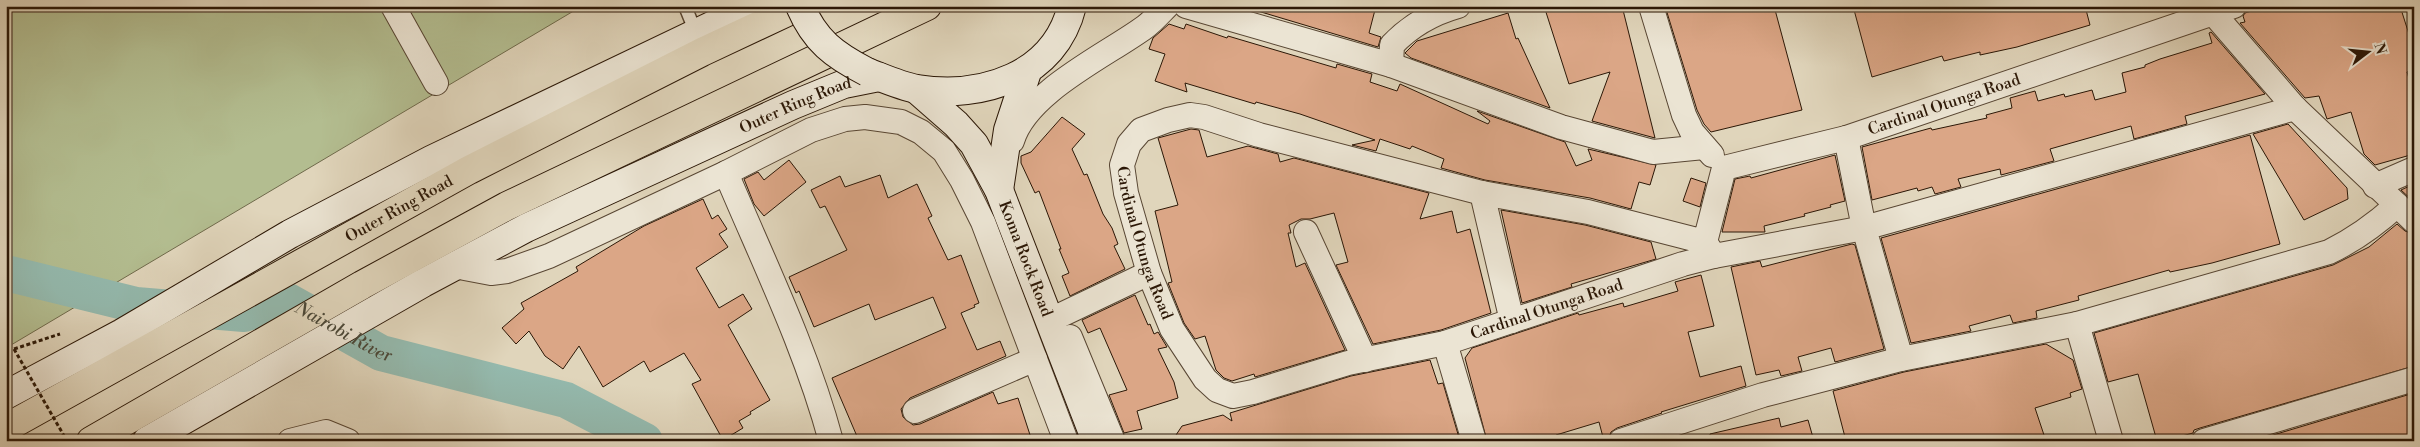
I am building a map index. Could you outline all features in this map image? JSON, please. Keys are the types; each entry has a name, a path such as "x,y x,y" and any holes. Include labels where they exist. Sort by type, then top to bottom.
{"main road":[{"name":"Outer Ring Road","path":"6,428 478,166 702,52 800,6 806,20 823,45 844,61 873,75 916,88 944,90 974,88 1001,82 1027,72 1039,63 1056,44 1064,30 1072,6"},
{"name":"Outer Ring Road","path":"91,441 362,286 507,206 927,6"},
{"name":"Outer Ring Road","path":"6,395 122,332 247,259 431,160 750,7"},
{"name":"Koma Rock Road","path":"1027,72 1008,130 999,190 1096,441"},
{"name":"Outer Ring Road","path":"209,406 393,300 526,228 723,137 844,84 873,75"},
{"path":"916,88 956,124 974,144 999,190"},
{"path":"137,416 209,406"},
{"path":"147,441 209,406"}],"street":[{"path":"393,6 436,83"},
{"path":"1113,441 1016,200 1009,177 1007,159 1013,137 1030,110 1058,85 1145,27 1168,6"},
{"path":"1186,6 1391,66 1561,128 1653,152 1704,147"},
{"path":"1391,66 1392,45 1406,30 1436,14 1458,6"},
{"path":"1651,6 1684,115 1692,132 1724,168 1709,249 1864,228 2295,108"},
{"path":"1622,441 1763,395 1901,359 2077,324 2329,252 2352,241 2373,227 2406,213 2375,186 2295,108 2226,8"},
{"name":"Cardinal Otunga Road","path":"1724,168 1846,138 2226,8"},
{"name":"Cardinal Otunga Road","path":"1190,115 1204,117 1259,135 1482,193 1588,212 1709,249 1683,264 1445,343 1365,360 1233,396 1217,390 1196,368 1172,329 1149,274 1126,193 1122,165 1129,144 1141,130 1168,120 1190,115"},
{"path":"454,266 491,273 507,271 549,256 726,173 811,130 845,119 865,117 901,122 921,132 944,151 962,180 983,222 1066,441"},
{"path":"1846,138 1864,228 1901,359"},
{"path":"2375,186 2414,169"},
{"path":"726,173 801,351 821,405 831,441"},
{"path":"1482,193 1512,322"},
{"path":"1306,232 1365,360"},
{"path":"1061,315 1149,274"},
{"path":"2077,324 2111,441"},
{"path":"1445,343 1474,441"},
{"path":"915,410 1034,358"},
{"path":"2204,441 2414,379"},
{"path":"290,441 326,432 348,441"}],"lane":[{"path":"685,6 696,33"}],"path":[{"path":"60,334 14,349 68,441"}],"green space":[{"path":"6,6 582,6 6,348"}],"building":[{"path":"1241,6 1376,6 1369,33 1381,37 1378,47"},
{"path":"1544,6 1622,6 1655,138 1592,121 1610,72 1569,84"},
{"path":"1665,6 1774,6 1802,110 1711,132 1704,124 1697,110"},
{"path":"1853,6 2085,6 2090,25 2017,47 1980,55 1980,52 1944,61 1942,56 1872,77"},
{"path":"2268,6 2400,6 2414,50 2414,69 2407,72 2414,95 2414,154 2375,165 2364,154 2351,112 2327,119 2319,96 2305,98 2240,23 2245,22 2243,16 2245,13"},
{"path":"1508,13 1516,39 1518,38 1550,108 1411,58 1405,53 1417,41"},
{"path":"1169,24 1184,29 1186,24 1227,38 1228,36 1336,68 1337,64 1372,74 1370,82 1397,91 1400,84 1488,124 1490,121 1477,111 1565,142 1576,166 1592,160 1588,149 1656,165 1650,185 1639,182 1631,209 1590,198 1485,180 1441,168 1444,159 1412,146 1410,149 1380,139 1376,151 1352,145 1375,140 1300,114 1256,102 1255,104 1185,83 1187,92 1155,81 1165,54 1149,49 1153,38"},
{"path":"2211,32 2265,94 2185,116 2187,124 2134,139 2131,126 2050,149 2054,161 2001,175 2000,169 1958,179 1961,187 1935,194 1932,187 1918,191 1917,188 1872,200 1862,147 1931,128 1932,130 1987,118 1986,115 2012,108 2010,98 2035,91 2038,101 2064,94 2065,97 2092,90 2095,100 2126,92 2122,73 2145,67 2145,65 2160,59 2212,43 2209,33"},
{"path":"1062,117 1085,134 1072,149 1084,175 1087,174 1103,214 1112,228 1118,244 1114,246 1125,269 1070,296 1062,276 1069,273 1059,249 1061,249 1039,191 1035,193 1021,163 1021,156 1031,152"},
{"path":"2288,124 2347,188 2348,199 2304,220 2253,134"},
{"path":"1191,129 1199,130 1207,157 1248,146 1278,154 1280,162 1294,158 1429,193 1420,219 1452,211 1457,233 1470,229 1491,313 1441,330 1373,344 1336,265 1348,262 1334,213 1310,219 1301,219 1289,225 1291,233 1288,233 1296,267 1305,263 1345,350 1255,377 1254,374 1232,381 1224,378 1216,370 1205,336 1195,339 1184,323 1168,283 1172,282 1155,211 1178,205 1158,138"},
{"path":"2250,135 2280,244 2212,263 2170,272 2169,270 2078,296 2079,300 2036,311 2037,318 2013,323 2010,315 1969,326 1971,331 1911,343 1881,238"},
{"path":"1835,155 1845,201 1804,214 1805,216 1764,226 1765,232 1722,232 1735,179 1750,176 1751,178"},
{"path":"789,160 806,182 764,216 754,204 744,179 758,172 764,180"},
{"path":"880,175 888,198 917,184 932,216 928,218 948,260 961,255 979,303 974,305 975,307 961,313 977,350 1000,341 1006,356 910,398 901,409 903,417 913,425 920,424 993,392 998,404 1018,398 1032,441 859,441 832,378 946,328 933,297 875,320 869,304 814,327 799,291 796,293 789,277 847,250 825,206 820,208 811,190 840,176 845,187"},
{"path":"1691,178 1706,183 1700,207 1683,201"},
{"path":"2414,184 2414,202 2401,190"},
{"path":"703,199 712,219 718,215 727,229 719,234 728,247 696,268 719,308 743,294 752,309 728,325 770,400 739,421 743,428 723,440 692,384 701,380 684,353 650,372 644,361 603,387 579,346 563,369 545,356 529,331 516,344 502,328 524,309 521,303 578,271 576,267 644,226"},
{"path":"1501,210 1585,225 1651,242 1656,259 1571,284 1572,287 1522,303"},
{"path":"2397,224 2405,231 2414,234 2414,366 2200,428 2194,430 2193,433 2182,436 2183,441 2157,441 2138,374 2108,382 2094,333 2333,265 2369,247"},
{"path":"1852,244 1855,245 1884,349 1835,362 1831,348 1798,357 1802,371 1781,376 1779,370 1756,375 1731,267 1760,261 1762,267"},
{"path":"1701,275 1714,326 1688,332 1700,377 1741,366 1746,386 1661,412 1617,428 1611,432 1608,441 1604,441 1599,422 1556,435 1558,441 1487,441 1465,358 1472,348 1578,313 1579,315 1623,303 1624,307 1678,291 1675,282"},
{"path":"1135,295 1148,325 1150,324 1154,334 1158,332 1167,347 1158,349 1174,382 1178,398 1137,411 1142,429 1124,433 1109,395 1127,390 1100,328 1088,333 1082,320"},
{"path":"2046,344 2073,360 2082,389 2070,393 2071,397 2035,408 2046,441 1846,441 1833,391 1904,372"},
{"path":"1430,360 1438,384 1443,383 1460,441 1172,441 1182,426 1223,415 1232,421 1230,413 1351,376"},
{"path":"2414,393 2414,441 2253,441"},
{"path":"1779,418 1781,427 1808,420 1814,441 1710,441 1710,434"}],"waterway":[{"name":"Nairobi River","path":"6,273 136,305 244,314 288,301 381,353 566,400 645,441"}]}
